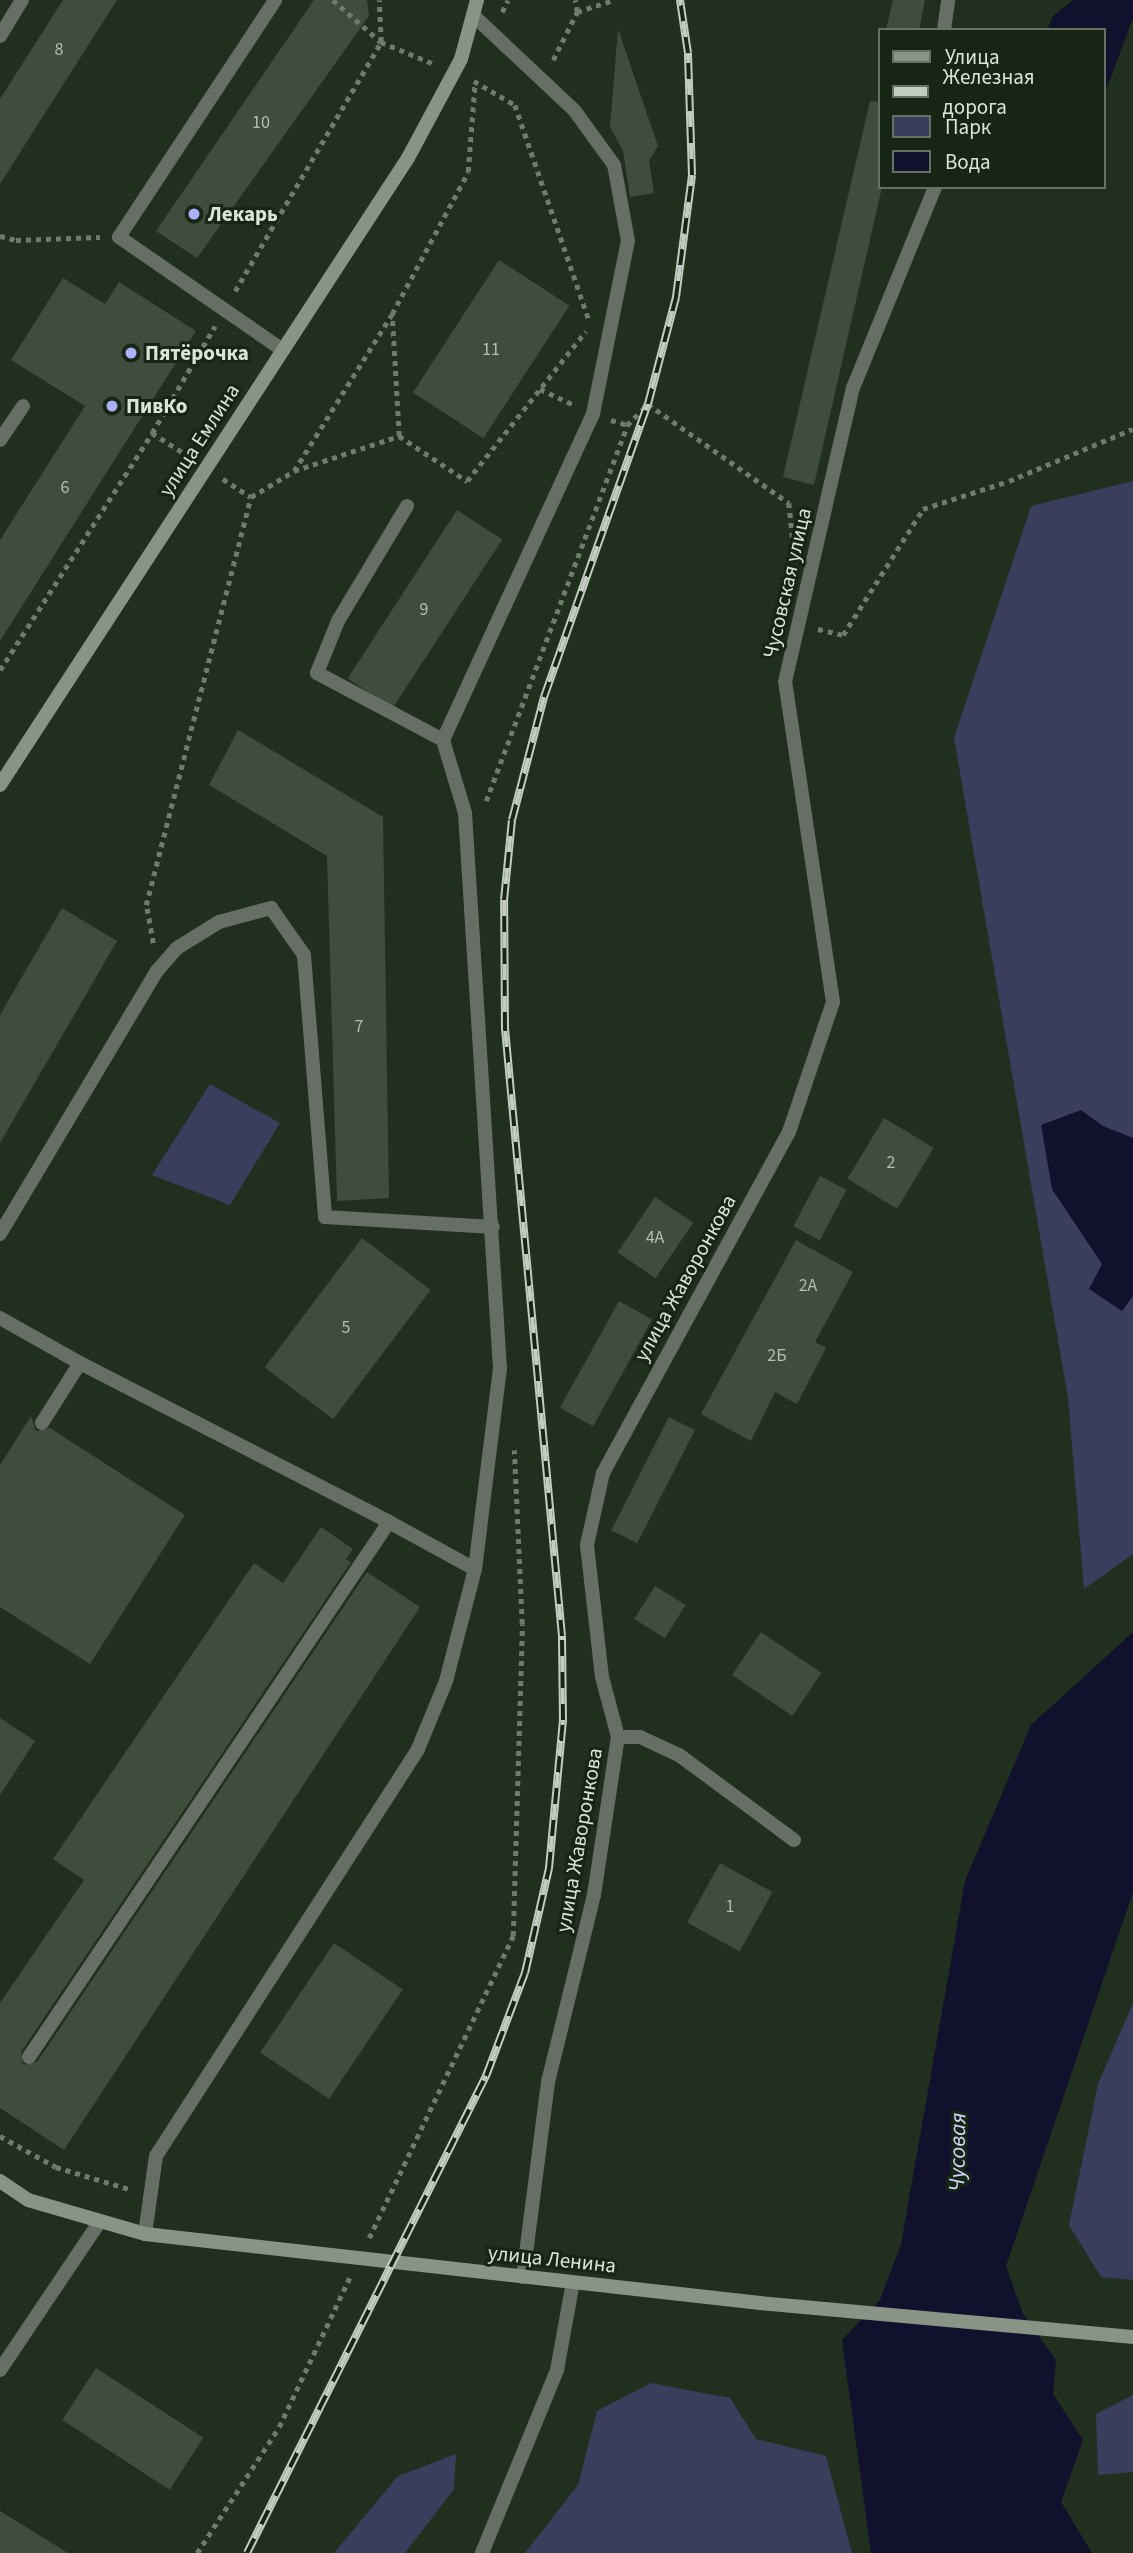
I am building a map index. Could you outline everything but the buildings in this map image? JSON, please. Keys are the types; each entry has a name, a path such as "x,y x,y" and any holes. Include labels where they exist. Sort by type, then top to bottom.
{"street":[{"path":"0,36 22,0"},
{"path":"275,0 120,237 283,350"},
{"name":"улица Емлина","path":"0,785 408,158 454,72 477,0"},
{"path":"944,28 948,0"},
{"path":"145,2234 156,2156 418,1749 446,1681 475,1569 500,1369 466,813 443,740 593,414 628,241 614,164 574,110 474,16"},
{"name":"Чусовская улица","path":"833,1002 785,682 853,388 934,189"},
{"path":"0,440 23,405"},
{"path":"407,506 338,621 317,673 443,740"},
{"path":"0,1234 157,971 177,948 219,922 271,908 304,955 325,1217 493,1227"},
{"name":"улица Жаворонкова","path":"523,2277 548,2081 594,1895 618,1737 602,1677 587,1545 603,1473 789,1132 833,1002"},
{"path":"0,1318 80,1363 475,1569"},
{"path":"42,1423 80,1363"},
{"path":"29,2057 389,1522"},
{"path":"618,1737 640,1737 680,1755 794,1840"},
{"name":"улица Ленина","path":"0,2181 28,2200 145,2234 760,2303 1133,2337"},
{"path":"0,2370 100,2221"},
{"path":"482,2553 557,2370 573,2282"}],"path":[{"path":"333,0 381,42 475,81 515,105 590,325 467,481 399,436"},
{"path":"0,670 152,433 381,42 379,0"},
{"path":"492,33 508,0"},
{"path":"577,12 614,0"},
{"path":"294,471 392,314 468,172 475,81 479,69"},
{"path":"0,236 16,240 120,237"},
{"path":"392,314 399,436"},
{"path":"157,971 146,905 251,497 294,471 399,436"},
{"path":"0,2136 56,2167 150,2195"}],"green space":[{"path":"1133,481 1133,1554 1084,1589 1068,1398 954,738 1031,506"},
{"path":"210,1084 280,1123 230,1205 152,1175"},
{"path":"1133,2003 1133,2280 1101,2277 1069,2225 1098,2084"},
{"path":"651,2383 730,2398 756,2439 826,2456 852,2553 525,2553 578,2485 597,2411"},
{"path":"1133,2395 1133,2472 1098,2475 1096,2414"},
{"path":"456,2454 454,2489 405,2553 334,2553 398,2476"}],"water":[{"path":"1073,0 1133,0 1133,18 1105,93 1105,28 1048,28 1053,16"},
{"path":"1081,1110 1103,1126 1133,1138 1133,1296 1122,1311 1089,1289 1102,1264 1052,1189 1041,1125"},
{"name":"Чусовая","path":"1133,1632 1133,1892 1006,2266 1023,2314 1056,2360 1053,2394 1083,2440 1061,2502 1092,2553 871,2553 842,2340 880,2300 901,2244 965,1881 1031,1725"}],"railway":[{"path":"247,2553 486,2076 525,1973 549,1868 563,1720 562,1636 505,1028 504,900 512,820 544,697 648,404 676,297 692,175 688,53 680,0"}],"place":[{"name":"Лекарь","path":"194,214"},
{"name":"Пятёрочка","path":"131,353"},
{"name":"ПивКо","path":"112,406"}]}
